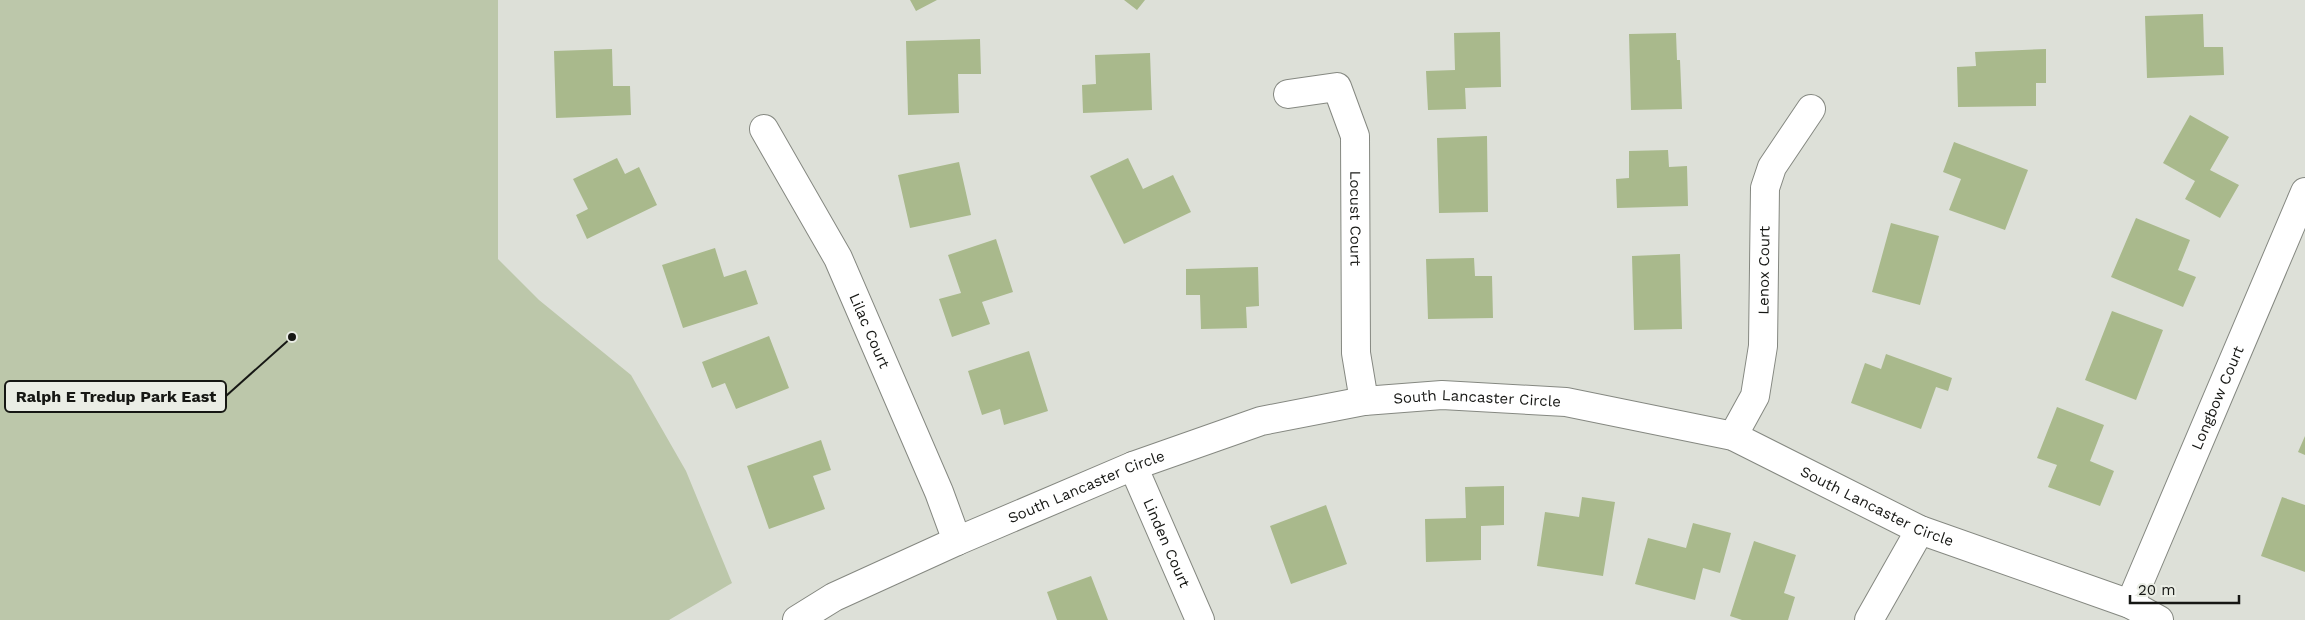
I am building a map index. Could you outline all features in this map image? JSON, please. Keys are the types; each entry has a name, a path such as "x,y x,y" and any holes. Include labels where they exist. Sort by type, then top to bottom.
{"street":[{"name":"Locust Court","path":"1288,94 1337,88 1355,136 1356,353 1364,401"},
{"name":"Lenox Court","path":"1733,436 1755,396 1763,346 1766,188 1772,167 1811,109"},
{"name":"Lilac Court","path":"764,129 838,258 940,492 957,541"},
{"name":"Longbow Court","path":"2130,604 2305,192"},
{"name":"South Lancaster Circle","path":"797,620 834,597 957,541 1133,466 1261,421 1364,401 1442,395 1566,402 1733,436 1920,530 2130,604 2159,620"},
{"name":"Linden Court","path":"1133,466 1200,620"},
{"path":"1869,620 1920,530"}],"green space":[{"path":"0,0 498,0 498,259 539,300 631,375 686,471 732,583 669,620 0,620"}],"building":[{"path":"910,0 937,0 916,11"},
{"path":"1124,0 1145,0 1137,10"},
{"path":"2203,14 2204,47 2223,47 2224,75 2147,78 2145,16"},
{"path":"1500,32 1501,87 1465,88 1466,109 1428,110 1426,71 1455,70 1454,33"},
{"path":"1676,33 1677,60 1680,60 1682,109 1631,110 1629,34"},
{"path":"980,39 981,74 958,74 959,113 908,115 906,41"},
{"path":"612,49 613,86 630,86 631,115 556,118 554,51"},
{"path":"2046,49 2046,83 2036,83 2036,106 1958,107 1957,67 1976,66 1975,52"},
{"path":"1150,53 1152,110 1083,113 1082,85 1096,84 1095,55"},
{"path":"2190,115 2229,137 2210,170 2239,185 2220,218 2185,199 2195,181 2163,163"},
{"path":"1487,136 1488,212 1439,213 1437,138"},
{"path":"1954,142 2028,170 2005,230 1949,210 1961,179 1943,172"},
{"path":"1668,150 1669,167 1687,166 1688,206 1617,208 1616,179 1629,178 1629,151"},
{"path":"617,158 625,174 639,167 657,205 587,239 576,215 588,209 573,179"},
{"path":"1128,158 1143,189 1173,175 1191,212 1124,244 1090,176"},
{"path":"959,162 971,215 910,228 898,175"},
{"path":"2136,218 2190,240 2178,270 2196,277 2183,307 2111,277"},
{"path":"1891,223 1939,236 1920,305 1872,292"},
{"path":"996,239 1013,292 982,302 990,324 952,337 939,299 961,293 948,255"},
{"path":"715,248 724,277 746,270 758,304 683,328 662,265"},
{"path":"1680,254 1682,329 1634,330 1632,256"},
{"path":"1474,258 1475,276 1492,276 1493,318 1428,319 1426,259"},
{"path":"1258,267 1259,306 1246,307 1247,328 1201,329 1200,295 1186,295 1186,269"},
{"path":"2112,311 2163,330 2136,400 2085,380"},
{"path":"769,336 789,388 736,409 725,383 712,388 702,362"},
{"path":"1029,351 1048,411 1004,425 1000,409 982,415 968,371"},
{"path":"1886,354 1952,378 1948,391 1936,387 1921,429 1851,403 1865,363 1881,369"},
{"path":"2057,407 2104,425 2090,461 2114,471 2100,506 2048,487 2057,465 2037,458"},
{"path":"2305,436 2305,455 2298,452"},
{"path":"821,440 831,470 813,476 825,509 769,529 747,466"},
{"path":"1504,486 1504,525 1481,526 1481,560 1426,562 1425,519 1466,518 1465,487"},
{"path":"1582,497 1615,502 1603,576 1537,566 1545,512 1579,517"},
{"path":"2282,497 2305,505 2305,572 2261,556"},
{"path":"1326,505 1347,564 1291,584 1270,526"},
{"path":"1693,523 1731,533 1720,573 1703,568 1695,600 1635,584 1648,538 1686,548"},
{"path":"1754,541 1796,555 1784,593 1795,597 1788,620 1742,620 1730,616"},
{"path":"1091,576 1108,620 1057,620 1047,592"}],"place":[{"name":"Ralph E Tredup Park East","path":"292,337"}]}
